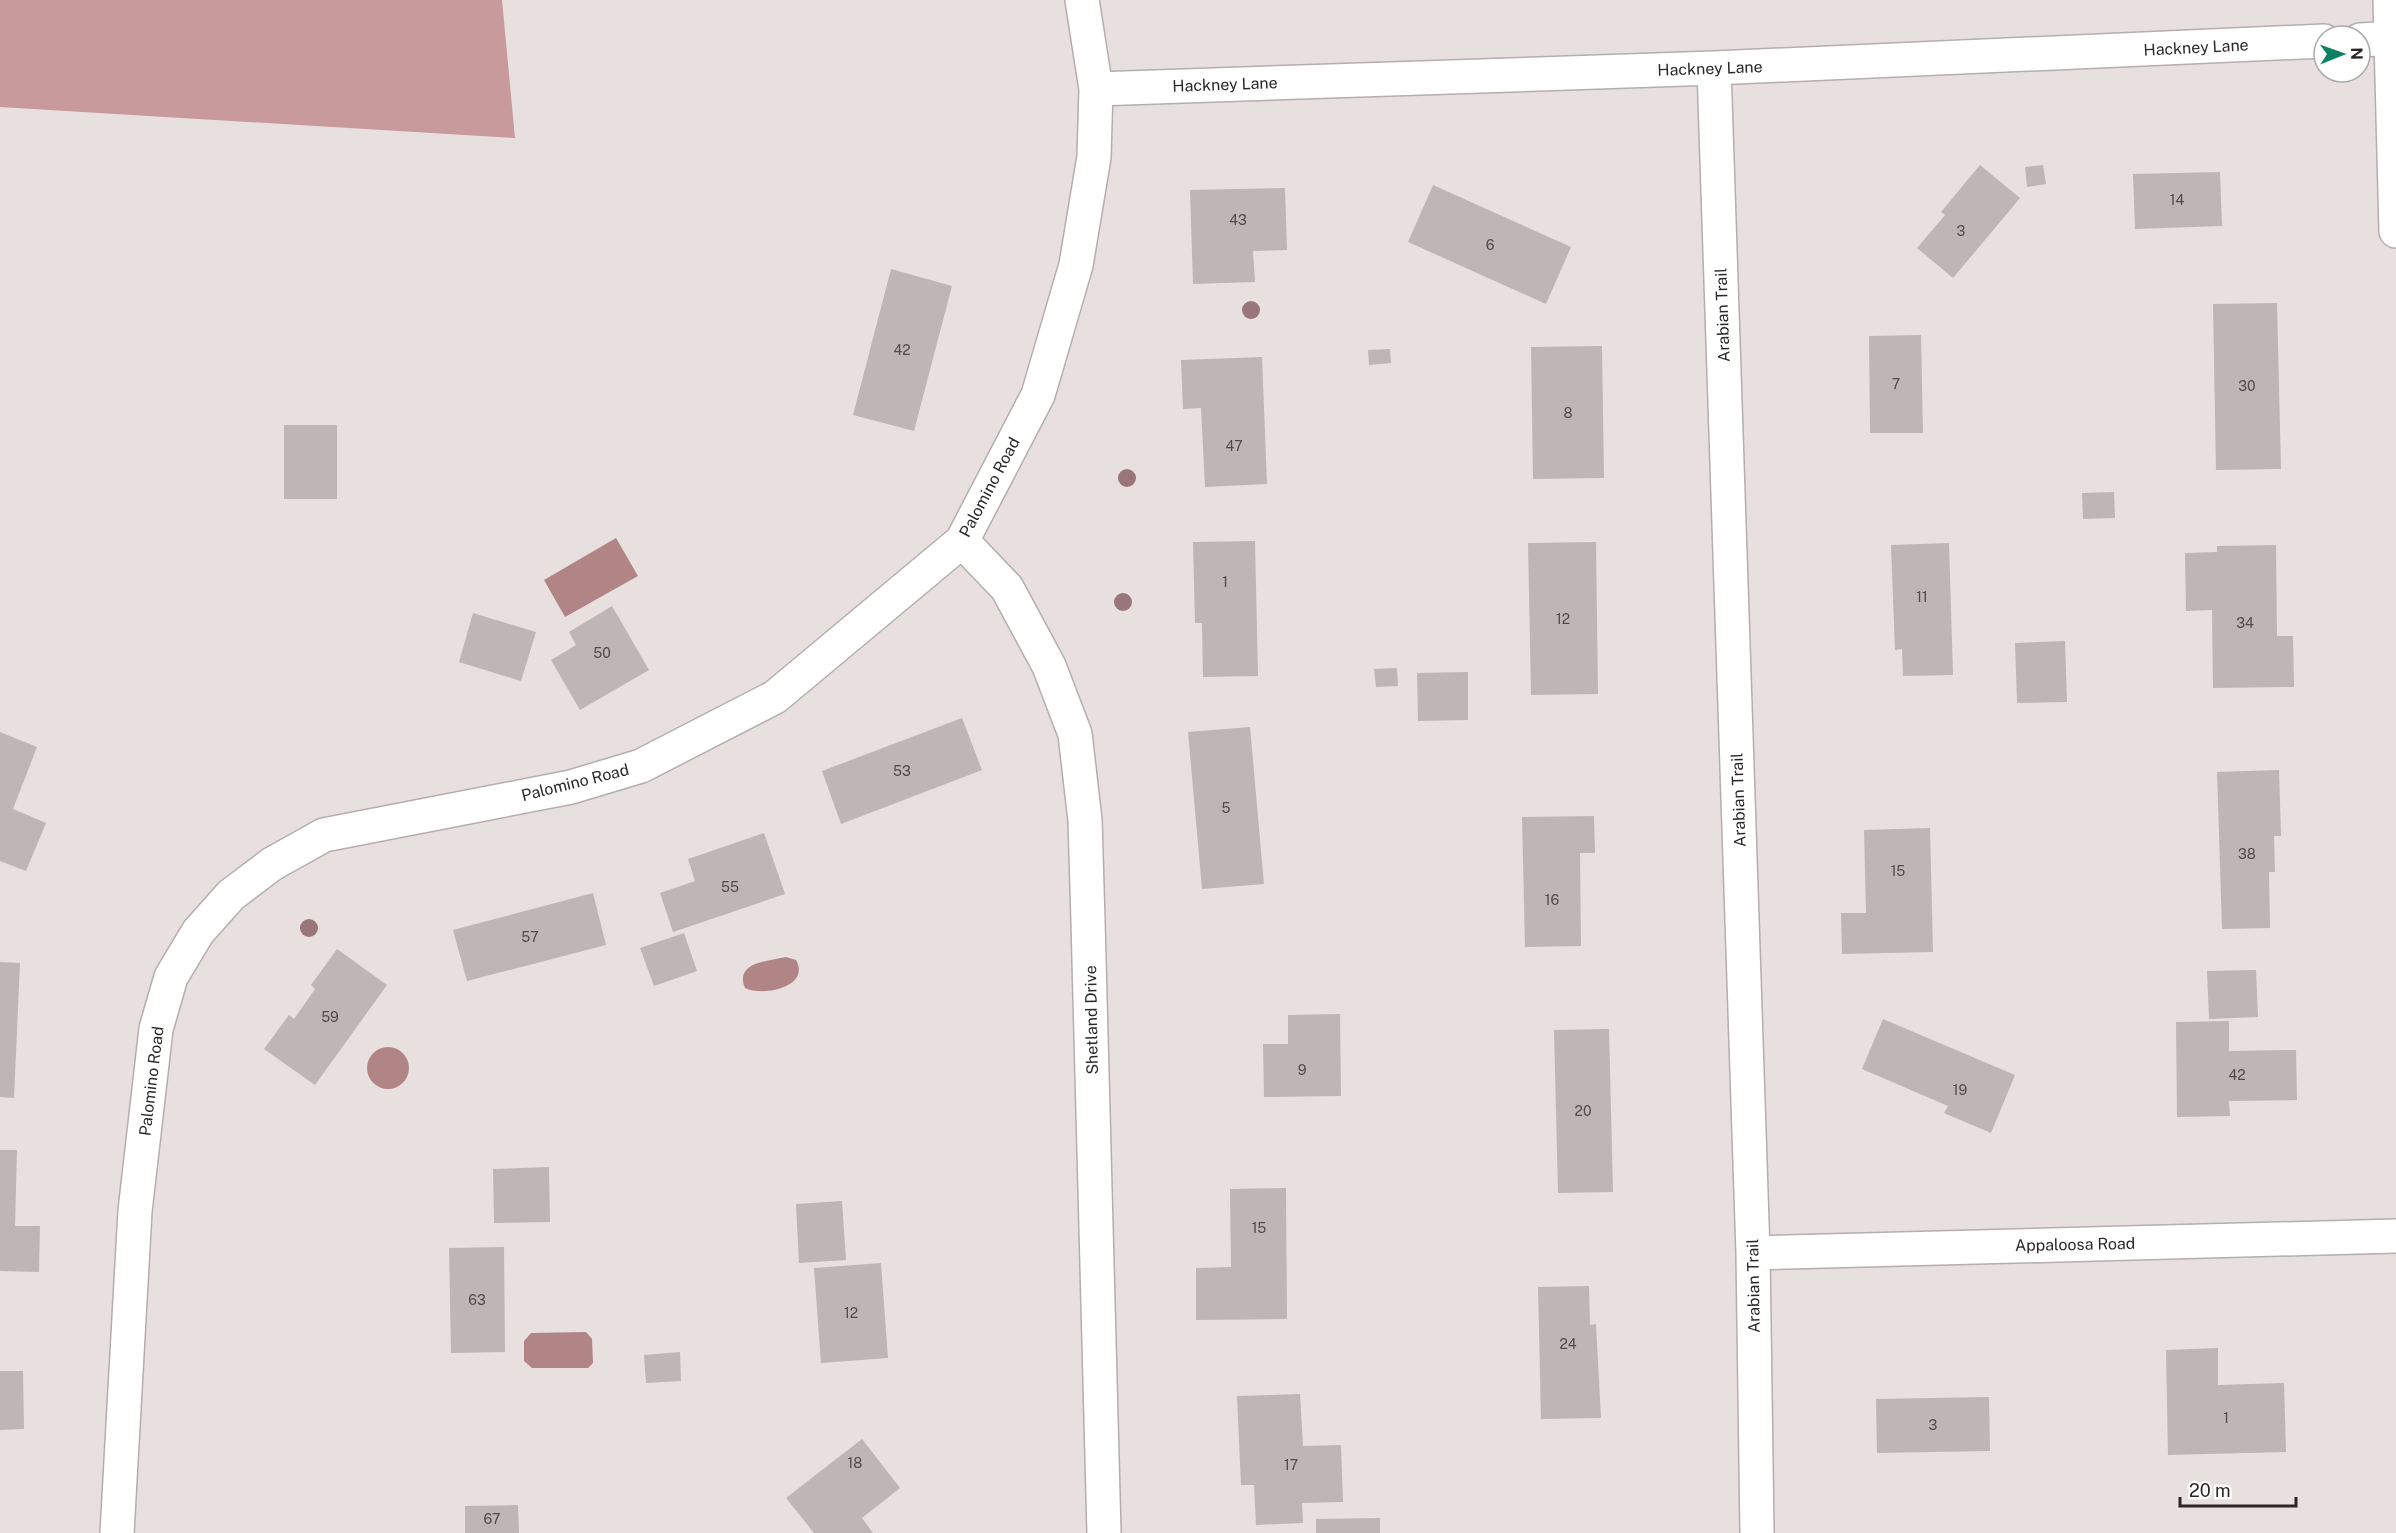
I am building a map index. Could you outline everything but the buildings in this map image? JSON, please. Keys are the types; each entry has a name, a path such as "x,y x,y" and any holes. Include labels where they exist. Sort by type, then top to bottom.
{"street":[{"name":"Palomino Road","path":"117,1533 135,1211 156,1029 171,977 198,932 231,895 272,864 324,835 571,787 641,766 775,697 962,541 1038,395 1076,265 1094,157 1096,89 1082,0"},
{"path":"2390,0 2382,39 2396,231"},
{"name":"Hackney Lane","path":"1096,89 1714,68 2312,42"},
{"name":"Arabian Trail","path":"1714,68 1753,1253 1757,1533"},
{"name":"Shetland Drive","path":"962,541 1006,588 1049,666 1076,734 1085,820 1088,898 1104,1533"},
{"name":"Appaloosa Road","path":"1753,1253 2396,1236"}],"shaded area":[{"path":"0,0 502,0 515,138 0,107"},
{"path":"616,538 638,576 565,617 544,580"},
{"path":"786,957 796,960 799,969 797,977 791,983 773,990 745,988 744,973 749,968 755,964"},
{"path":"388,1047 403,1053 409,1068 403,1083 388,1089 373,1083 367,1068 373,1053"},
{"path":"586,1332 592,1339 593,1363 588,1368 532,1368 524,1361 524,1341 531,1333"}]}
